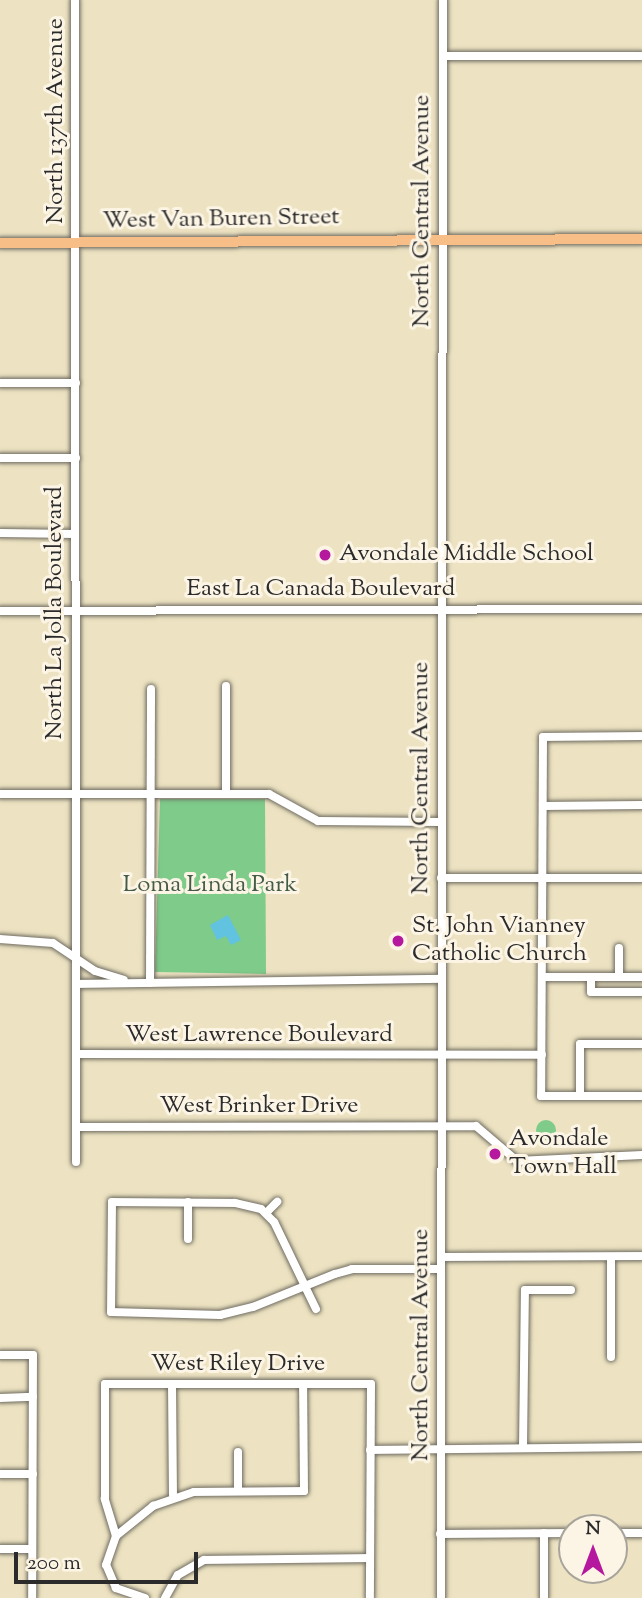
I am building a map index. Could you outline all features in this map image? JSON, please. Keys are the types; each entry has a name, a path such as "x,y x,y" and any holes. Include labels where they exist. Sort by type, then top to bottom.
{"main road":[{"name":"West Van Buren Street","path":"0,243 642,239"}],"street":[{"name":"North 137th Avenue","path":"75,0 76,242"},
{"name":"North Central Avenue","path":"441,1598 443,0"},
{"path":"443,56 642,56"},
{"name":"North La Jolla Boulevard","path":"76,242 76,1162"},
{"path":"0,383 76,383"},
{"path":"0,458 76,458"},
{"path":"0,533 75,534"},
{"name":"East La Canada Boulevard","path":"0,611 642,609"},
{"path":"226,686 226,794"},
{"path":"150,983 151,689"},
{"path":"642,736 543,737 541,1096 642,1096"},
{"path":"0,794 275,796 318,821 441,822"},
{"path":"543,806 642,805"},
{"path":"441,878 642,878"},
{"path":"0,939 42,940 133,983"},
{"path":"619,948 619,977"},
{"path":"542,977 642,977"},
{"path":"592,977 591,992 642,992"},
{"path":"77,984 441,979"},
{"path":"580,1096 580,1044 642,1044"},
{"name":"West Lawrence Boulevard","path":"77,1054 542,1055"},
{"name":"West Brinker Drive","path":"77,1127 484,1128 517,1161 642,1155"},
{"path":"316,1309 306,1286 266,1213 243,1203 112,1202 111,1312 220,1315 306,1286 352,1269 441,1269"},
{"path":"188,1202 188,1239"},
{"path":"266,1213 277,1202"},
{"path":"441,1257 642,1256"},
{"path":"611,1257 611,1357"},
{"path":"523,1448 525,1290 571,1290"},
{"path":"0,1355 33,1355 32,1598"},
{"name":"West Riley Drive","path":"116,1536 105,1499 105,1384 371,1384 370,1450"},
{"path":"172,1384 173,1495"},
{"path":"145,1598 116,1588 107,1576 116,1536 173,1495 304,1491 303,1384"},
{"path":"0,1398 33,1397"},
{"path":"370,1598 370,1450 441,1447 642,1447"},
{"path":"238,1452 238,1491"},
{"path":"0,1474 33,1474"},
{"path":"544,1533 544,1598"},
{"path":"440,1534 558,1533"},
{"path":"0,1549 32,1549"},
{"path":"164,1598 178,1575 204,1560 370,1558"},
{"path":"107,1596 116,1588"}],"green space":[{"name":"Loma Linda Park","path":"160,799 265,799 266,974 155,972"},
{"path":"546,1120 553,1123 556,1130 553,1137 546,1140 539,1137 536,1130 539,1123"}],"water":[{"path":"228,915 241,940 231,945 226,936 217,940 210,925"}],"place":[{"name":"Avondale Middle School","path":"325,555"},
{"name":"St. John Vianney Catholic Church","path":"398,941"},
{"name":"Avondale Town Hall","path":"495,1154"}]}
